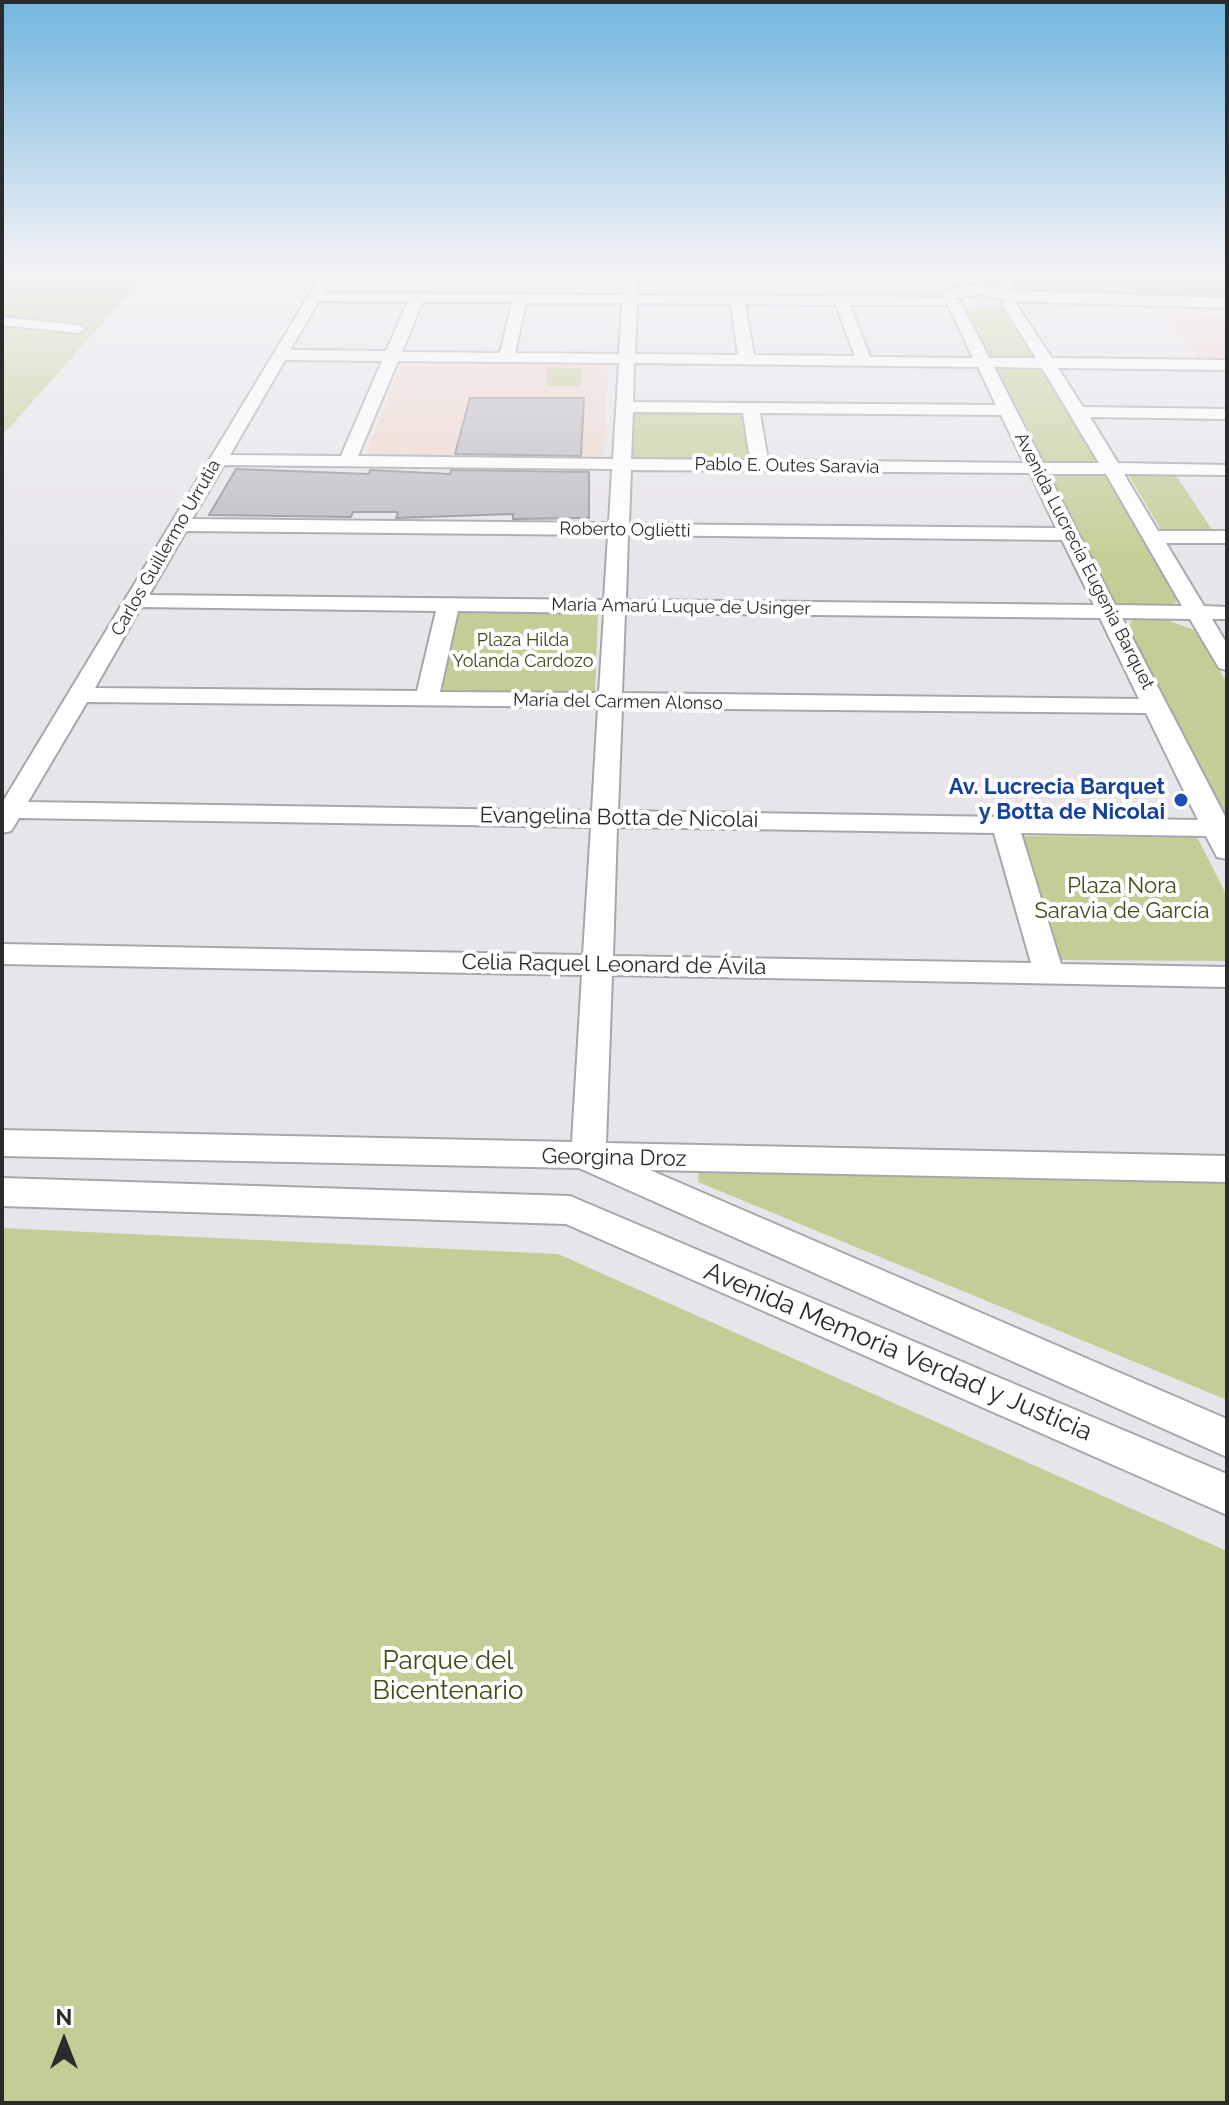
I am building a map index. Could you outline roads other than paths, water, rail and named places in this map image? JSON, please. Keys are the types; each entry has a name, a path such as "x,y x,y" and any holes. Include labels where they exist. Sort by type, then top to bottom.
{"street":[{"name":"Carlos Guillermo Urrutia","path":"6,817 270,370"},
{"path":"347,462 387,370"},
{"path":"626,370 588,1158 1227,1438"},
{"name":"Avenida Lucrecia Eugenia Barquet","path":"987,370 1223,836"},
{"path":"1052,370 1227,663"},
{"path":"624,407 1008,410"},
{"path":"751,408 760,465"},
{"path":"1078,412 1227,414"},
{"name":"Pablo E. Outes Saravia","path":"218,460 1227,470"},
{"name":"Roberto Oglietti","path":"180,525 1070,534"},
{"path":"1152,537 1227,537"},
{"name":"María Amarú Luque de Usinger","path":"135,601 1227,613"},
{"path":"427,699 448,606"},
{"name":"María del Carmen Alonso","path":"80,695 1156,706"},
{"name":"Evangelina Botta de Nicolai","path":"6,817 606,818 1005,825 1223,836"},
{"path":"1005,825 1048,972"},
{"name":"Celia Raquel Leonard de Ávila","path":"2,954 1227,977"},
{"name":"Georgina Droz","path":"2,1143 588,1158 1227,1169"},
{"name":"Avenida Memoria Verdad y Justicia","path":"2,1192 570,1210 1227,1495"}],"place":[{"name":"Av. Lucrecia Barquet y Botta de Nicolai","path":"1181,800"}],"park label":[{"name":"Plaza Hilda Yolanda Cardozo","path":"523,651"},
{"name":"Plaza Nora Saravia de García","path":"1122,898"},
{"name":"Parque del Bicentenario","path":"448,1676"}]}
